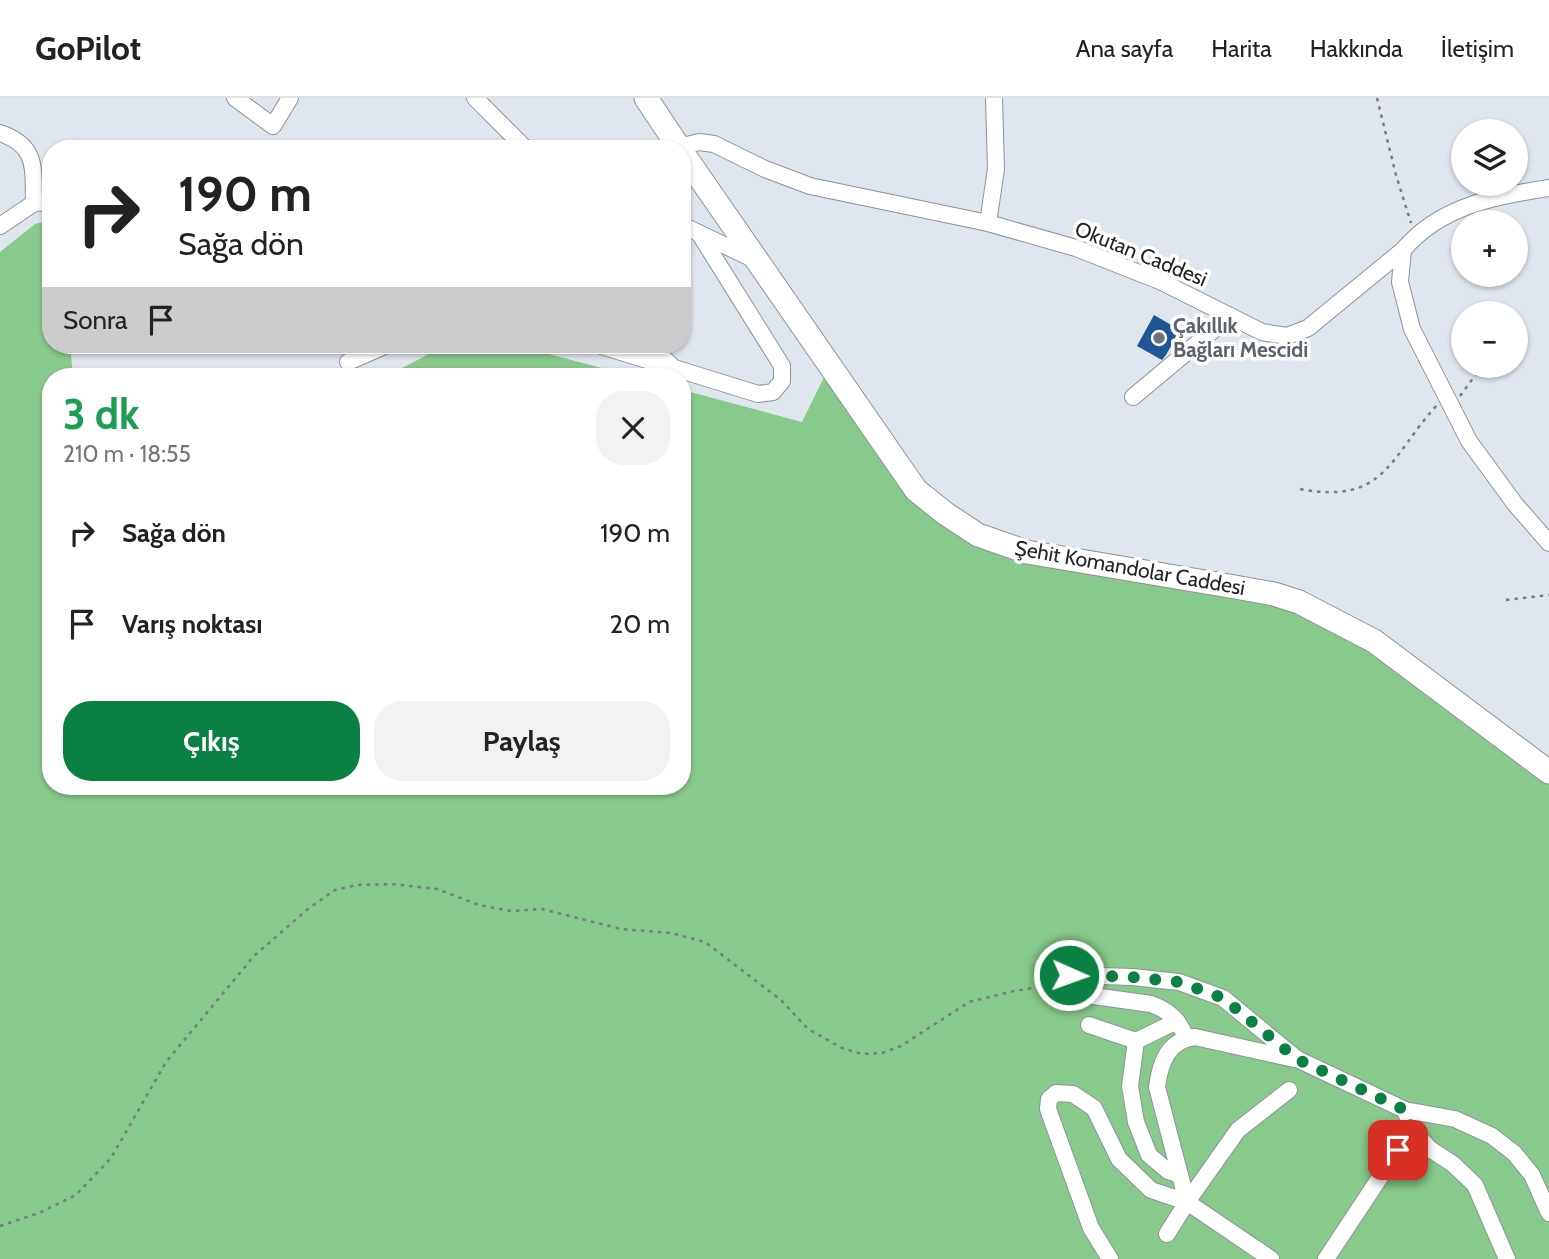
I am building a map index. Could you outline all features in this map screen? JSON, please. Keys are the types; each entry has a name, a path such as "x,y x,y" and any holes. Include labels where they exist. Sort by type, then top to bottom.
{"main road":[{"name":"Şehit Komandolar Caddesi","path":"646,98 674,140"},
{"name":"Şehit Komandolar Caddesi","path":"691,164 916,489 946,514 978,535 1027,552 1275,594 1299,602 1374,641 1549,772"}],"street":[{"path":"235,98 274,126 290,98"},
{"path":"475,98 517,140"},
{"path":"988,223 996,169 994,98"},
{"path":"0,133 16,139 30,156 34,203"},
{"name":"Okutan Caddesi","path":"691,145 699,142 714,144 765,169 810,186 988,223 1076,248 1162,282 1262,332 1274,335 1297,333 1308,328 1403,250 1415,235 1453,212 1496,196 1549,188"},
{"path":"0,226 34,203 42,203"},
{"path":"691,229 761,263"},
{"path":"691,373 758,394 773,392 783,373 778,360 699,233"},
{"path":"1403,250 1400,282 1412,329 1469,441 1515,505 1549,543"},
{"path":"1133,397 1230,316"},
{"path":"348,362 366,354"},
{"path":"628,354 674,368"},
{"path":"659,354 674,368"},
{"path":"1186,1038 1177,1021 1163,1009 1152,1004 1065,992 1060,985 1061,979 1069,975 1179,982 1223,998 1297,1059"},
{"path":"1089,1025 1136,1041 1177,1021"},
{"path":"1187,1202 1157,1087 1159,1071 1170,1048 1186,1038 1195,1037 1297,1059 1405,1110 1455,1118 1492,1136 1514,1153 1532,1175 1549,1213"},
{"path":"1136,1041 1130,1086 1136,1122 1149,1156 1168,1171 1180,1175"},
{"path":"1167,1234 1238,1130 1289,1090"},
{"path":"1110,1259 1091,1228 1048,1109 1049,1100 1061,1091 1073,1094 1094,1108 1119,1159 1151,1190 1187,1202 1271,1259"},
{"path":"1405,1110 1412,1129 1430,1149 1453,1164 1475,1185 1507,1259"},
{"path":"1326,1259 1412,1129"}],"path":[{"path":"1377,98 1396,176 1415,235"},
{"path":"1300,489 1338,492 1351,490 1375,480 1394,462 1418,426 1449,401 1471,378"},
{"path":"1506,600 1549,595"},
{"path":"0,1226 39,1213 76,1195 111,1158 166,1062 254,956 309,908 335,890 357,885 392,884 437,889 479,905 510,911 542,909 621,929 671,933 705,942 781,1000 808,1029 842,1048 862,1054 882,1053 901,1046 969,1002 1014,991 1060,985"}],"green space":[{"path":"42,222 42,354 71,354 72,368 42,368 42,795 691,795 691,392 802,422 828,369 910,485 979,533 1295,601 1549,773 1549,1259 0,1259 0,252 35,224"},
{"path":"429,354 549,354 602,368 402,368"}],"building":[{"name":"Çakıllık Bağları Mescidi","path":"1154,315 1180,330 1162,360 1137,346"}],"place":[{"name":"Çakıllık Bağları Mescidi","path":"1159,338"}],"route":[{"path":"1069,975 1179,982 1223,998 1297,1059 1405,1110 1412,1129 1398,1150"}]}
